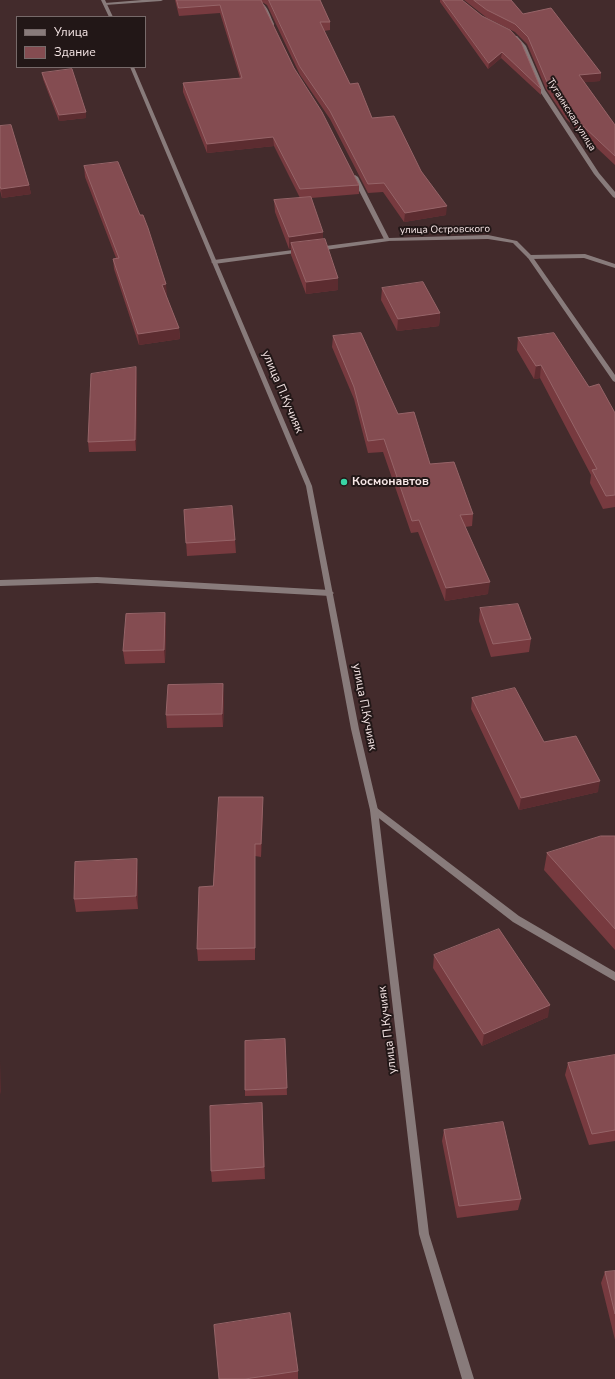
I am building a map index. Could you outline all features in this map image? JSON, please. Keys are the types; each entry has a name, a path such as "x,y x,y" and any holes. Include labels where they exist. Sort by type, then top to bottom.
{"street":[{"path":"111,16 104,2 161,0"},
{"path":"252,0 264,6 275,31"},
{"name":"Тугаинская улица","path":"512,34 524,46 542,90 597,174 615,196"},
{"name":"улица П.Кучияк","path":"132,68 309,486 355,729 374,810 424,1234 468,1379"},
{"name":"улица Островского","path":"351,170 388,240 488,237 515,242 530,258 615,380"},
{"path":"214,262 388,240"},
{"path":"530,258 585,256 615,266"},
{"path":"0,583 97,580 330,593"},
{"path":"374,810 516,919 615,977"}],"building":[{"path":"177,0 261,0 294,68 322,112 359,185 300,189 273,137 207,144 183,83 242,78 220,5 179,8"},
{"path":"269,0 320,0 330,22 320,22 350,84 358,83 372,118 394,116 421,171 447,206 405,213 384,183 368,184 330,111 300,67"},
{"path":"443,0 462,0 482,16 510,30 521,42 541,89 502,52 489,63"},
{"path":"474,0 511,0 523,14 551,8 601,73 579,75 615,125 615,156 567,111 547,82 528,37 515,24 487,10"},
{"path":"72,69 86,112 59,115 42,73"},
{"path":"11,125 29,185 1,189 0,126"},
{"path":"118,162 140,215 143,215 148,228 166,284 162,285 179,328 138,334 113,259 119,258 84,166"},
{"path":"311,197 323,232 289,237 274,200"},
{"path":"325,239 338,278 306,282 291,243"},
{"path":"423,282 440,313 398,319 382,288"},
{"path":"361,333 398,414 414,412 430,464 454,462 473,514 460,515 490,582 446,588 419,520 412,521 384,439 368,441 354,387 333,336"},
{"path":"554,333 589,387 599,384 615,413 615,495 606,496 592,470 597,469 541,365 536,366 518,338"},
{"path":"136,367 135,440 88,442 91,374"},
{"path":"232,506 235,540 186,543 184,510"},
{"path":"518,604 531,639 493,644 480,608"},
{"path":"165,613 164,650 123,651 126,614"},
{"path":"223,684 222,714 166,715 168,685"},
{"path":"515,688 544,742 576,736 600,781 521,798 472,698"},
{"path":"219,797 263,797 261,844 255,844 255,948 197,949 199,887 213,886"},
{"path":"601,836 615,836 615,929 547,853"},
{"path":"137,859 136,896 74,899 75,862"},
{"path":"499,929 550,1005 484,1034 434,955"},
{"path":"285,1039 287,1088 245,1090 245,1041"},
{"path":"615,1055 615,1130 592,1134 568,1063"},
{"path":"262,1103 264,1167 211,1171 210,1106"},
{"path":"503,1122 521,1199 459,1206 444,1130"},
{"path":"615,1271 615,1314 605,1272"},
{"path":"290,1313 298,1371 245,1379 219,1379 214,1325"}],"place":[{"name":"Космонавтов","path":"344,482"}]}
